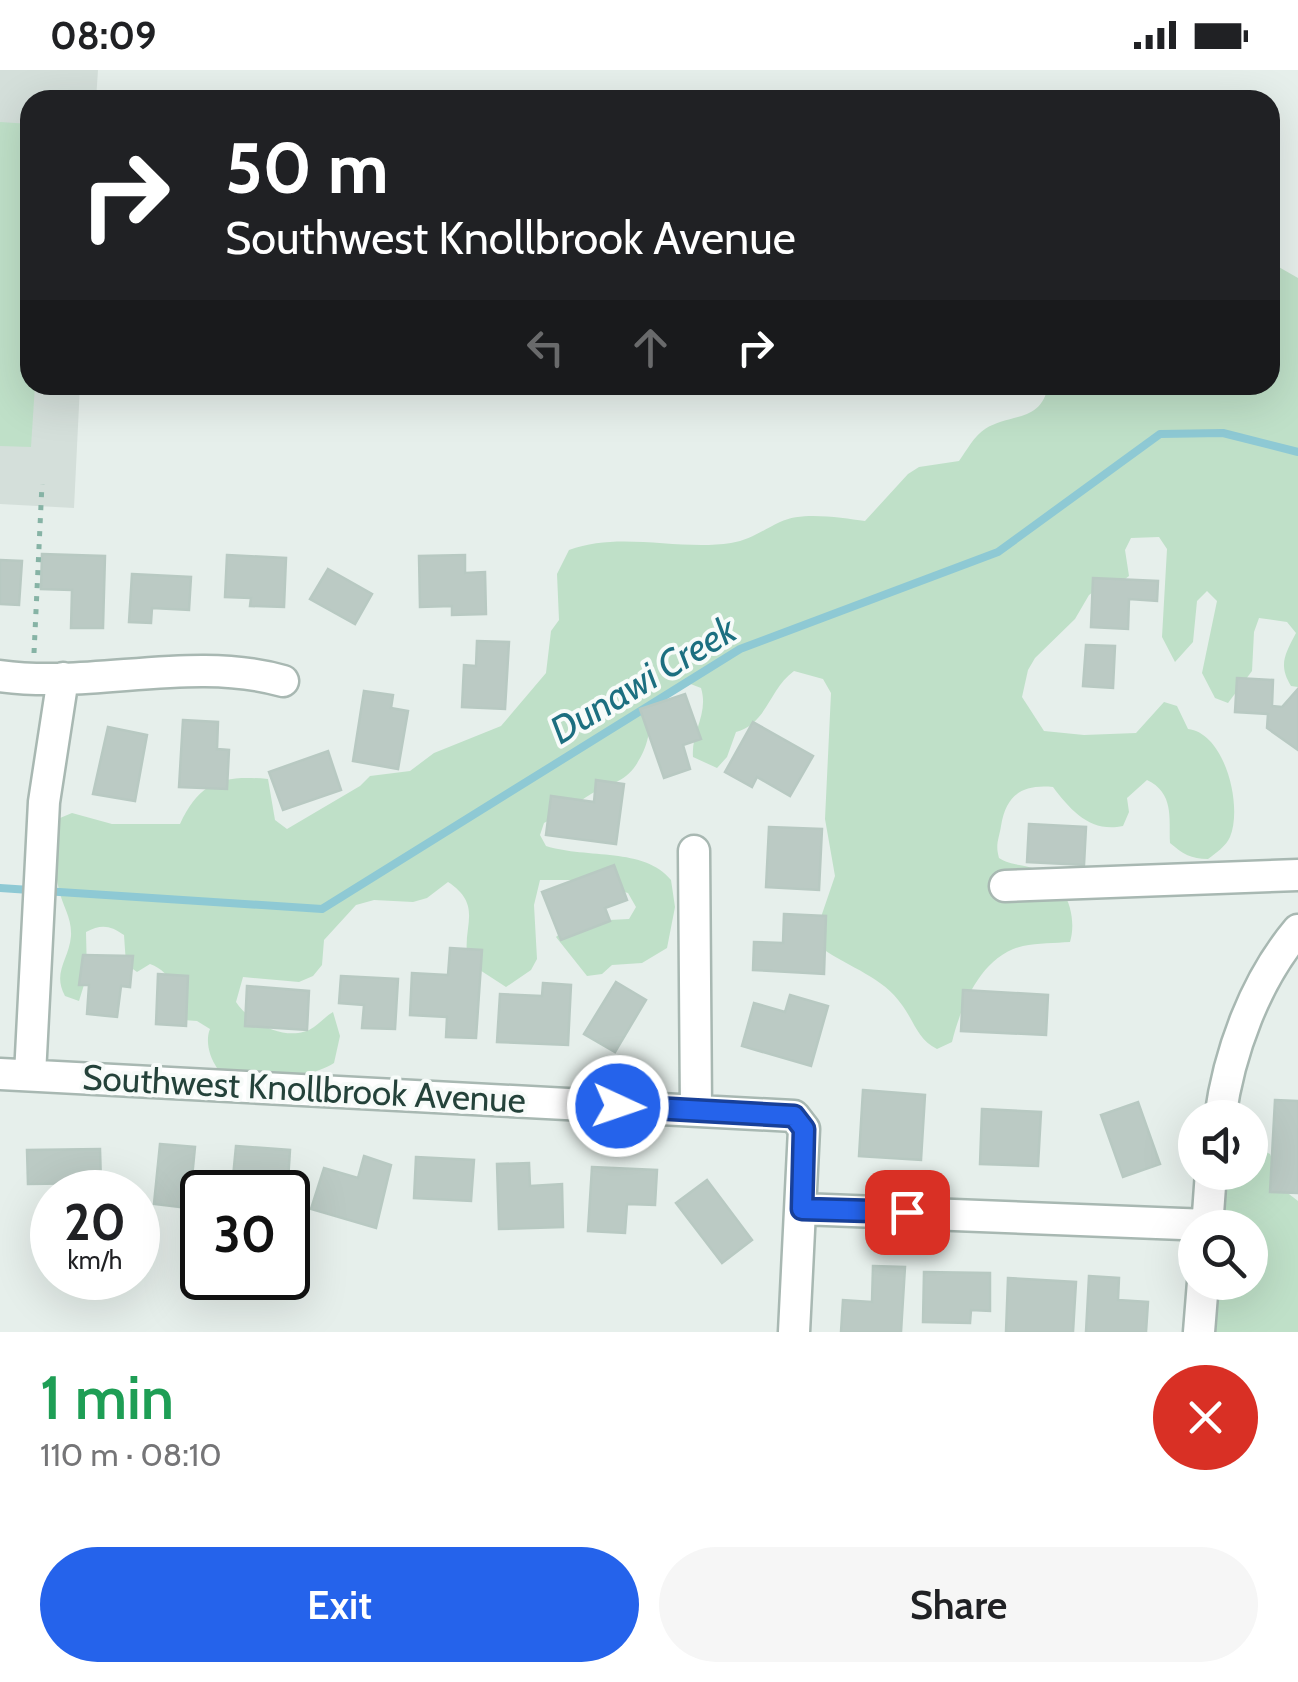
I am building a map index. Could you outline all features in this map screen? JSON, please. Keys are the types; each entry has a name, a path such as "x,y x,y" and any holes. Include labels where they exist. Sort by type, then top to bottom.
{"street":[{"path":"0,676 48,679 220,670 283,682"},
{"name":"Southwest Knollbrook Avenue","path":"48,679 44,802 15,1074 786,1114 804,1129 802,1209"},
{"path":"694,851 696,1110"},
{"path":"1005,886 1298,876"},
{"path":"1223,1100 1226,1076 1242,1030 1269,974 1298,930"},
{"path":"794,1332 802,1209 1178,1225"},
{"path":"1200,1332 1202,1300"}],"path":[{"path":"42,484 48,679"}],"shaded area":[{"path":"0,70 98,70 97,90 20,90 20,395 80,395 74,508 0,504"}],"green space":[{"path":"0,122 20,123 20,395 34,395 31,447 0,446"},
{"path":"1280,268 1298,278 1298,687 1291,686 1284,666 1296,633 1287,622 1259,618 1254,632 1252,671 1228,703 1215,698 1202,673 1217,601 1207,591 1197,601 1193,642 1175,662 1162,637 1167,549 1159,537 1131,538 1125,550 1129,576 1089,595 1075,619 1035,658 1022,697 1044,731 1084,735 1136,733 1164,702 1177,706 1188,729 1212,743 1228,773 1234,808 1230,837 1208,859 1179,850 1170,843 1166,799 1147,780 1127,798 1129,812 1123,826 1101,826 1083,818 1053,787 1032,788 1017,794 1003,816 997,845 999,858 1036,869 1062,889 1072,921 1070,942 1023,946 996,960 968,998 952,1042 937,1049 931,1045 885,987 823,949 821,917 835,876 825,819 831,693 823,679 794,671 755,722 736,732 727,757 717,768 693,757 703,697 701,688 688,683 654,714 643,752 631,771 544,823 540,835 546,846 631,858 660,870 671,880 675,907 667,948 642,963 612,965 602,974 587,976 556,937 581,923 629,919 636,907 628,893 582,880 540,880 534,905 537,959 531,970 506,987 469,963 469,910 466,900 448,882 427,898 413,902 374,900 356,905 324,940 322,965 313,976 299,982 243,977 236,1002 251,1018 282,1032 304,1032 333,1012 340,1036 334,1063 303,1075 250,1085 233,1082 219,1071 208,1045 210,1029 197,1021 183,1020 165,973 150,964 137,972 126,964 124,935 114,929 101,927 86,932 87,975 79,1001 65,996 60,980 71,930 56,872 60,818 72,813 112,824 180,824 196,798 214,784 252,778 268,779 275,820 287,829 360,786 370,776 410,771 434,753 501,726 546,673 551,631 559,620 557,574 569,550 608,542 731,543 800,517 865,521 908,474 919,467 959,461 985,429 1032,411 1045,397 1280,395"},
{"path":"1270,1154 1285,1191 1298,1201 1298,1332 1207,1332 1212,1300 1268,1300 1268,1210 1221,1210 1223,1190 1268,1190"}],"building":[{"path":"42,554 105,556 103,628 71,628 72,590 41,589"},
{"path":"227,555 286,558 284,607 250,606 251,598 225,597"},
{"path":"465,555 465,573 485,572 486,614 452,615 452,606 420,607 419,556"},
{"path":"0,560 22,561 19,605 0,604"},
{"path":"328,569 372,594 355,624 310,599"},
{"path":"132,574 191,577 189,610 152,608 151,623 129,622"},
{"path":"1093,578 1158,581 1157,601 1129,599 1128,629 1091,627"},
{"path":"477,641 509,642 505,709 462,707 464,665 476,666"},
{"path":"1086,645 1115,646 1113,688 1083,686"},
{"path":"1237,678 1273,680 1272,706 1282,707 1298,689 1298,750 1267,728 1268,714 1235,712"},
{"path":"364,691 393,695 391,708 408,711 398,769 353,761"},
{"path":"685,694 701,739 683,745 690,769 664,778 640,709"},
{"path":"183,720 218,722 217,749 229,750 227,789 179,787"},
{"path":"753,722 813,756 790,796 757,777 752,787 725,772"},
{"path":"108,727 147,735 135,801 93,794"},
{"path":"328,751 341,790 283,810 269,772"},
{"path":"596,780 624,784 616,844 546,835 551,796 594,802"},
{"path":"1029,824 1086,827 1084,865 1027,862"},
{"path":"769,827 822,829 819,890 766,887"},
{"path":"614,865 627,900 605,908 610,921 561,940 542,892"},
{"path":"784,914 826,916 824,974 753,970 754,942 783,943"},
{"path":"450,948 482,950 476,1038 446,1037 447,1017 410,1015 412,973 448,975"},
{"path":"83,955 133,956 130,987 121,986 117,1017 87,1014 89,985 79,985"},
{"path":"158,974 188,976 186,1026 156,1024"},
{"path":"341,976 398,979 395,1029 362,1028 364,1005 339,1003"},
{"path":"616,982 646,1000 615,1052 584,1034"},
{"path":"543,983 571,985 568,1045 497,1042 500,994 542,996"},
{"path":"247,986 309,991 307,1030 245,1026"},
{"path":"963,990 1048,995 1046,1035 961,1031"},
{"path":"790,995 828,1006 811,1066 742,1046 754,1003 785,1012"},
{"path":"863,1090 925,1095 921,1160 859,1156"},
{"path":"1275,1100 1298,1101 1298,1193 1270,1192"},
{"path":"1138,1102 1160,1164 1123,1177 1101,1115"},
{"path":"982,1109 1041,1112 1038,1166 980,1164"},
{"path":"160,1144 195,1147 193,1170 180,1170 180,1207 160,1205"},
{"path":"236,1146 290,1150 289,1170 234,1170"},
{"path":"100,1149 101,1170 30,1170 28,1184 27,1150"},
{"path":"364,1156 391,1165 376,1228 311,1209 324,1168 358,1178"},
{"path":"416,1157 474,1160 471,1201 414,1198"},
{"path":"529,1163 530,1186 562,1184 563,1227 499,1229 497,1164"},
{"path":"592,1167 657,1170 655,1205 627,1204 625,1233 588,1231"},
{"path":"707,1180 752,1240 722,1263 676,1203"},
{"path":"873,1266 905,1267 901,1332 841,1332 843,1300 872,1302"},
{"path":"924,1272 990,1273 990,1311 971,1310 970,1323 923,1322"},
{"path":"1089,1276 1119,1278 1118,1300 1148,1302 1146,1332 1086,1332"},
{"path":"1008,1278 1076,1282 1073,1332 1006,1332"}],"waterway":[{"name":"Dunawi Creek","path":"44,891 322,909 740,649 998,552 1160,434 1223,433 1298,452"},
{"name":"Dunawi Creek","path":"0,888 30,890"}],"route":[{"path":"618,1106 794,1116 804,1129 802,1209 907,1212"}]}
